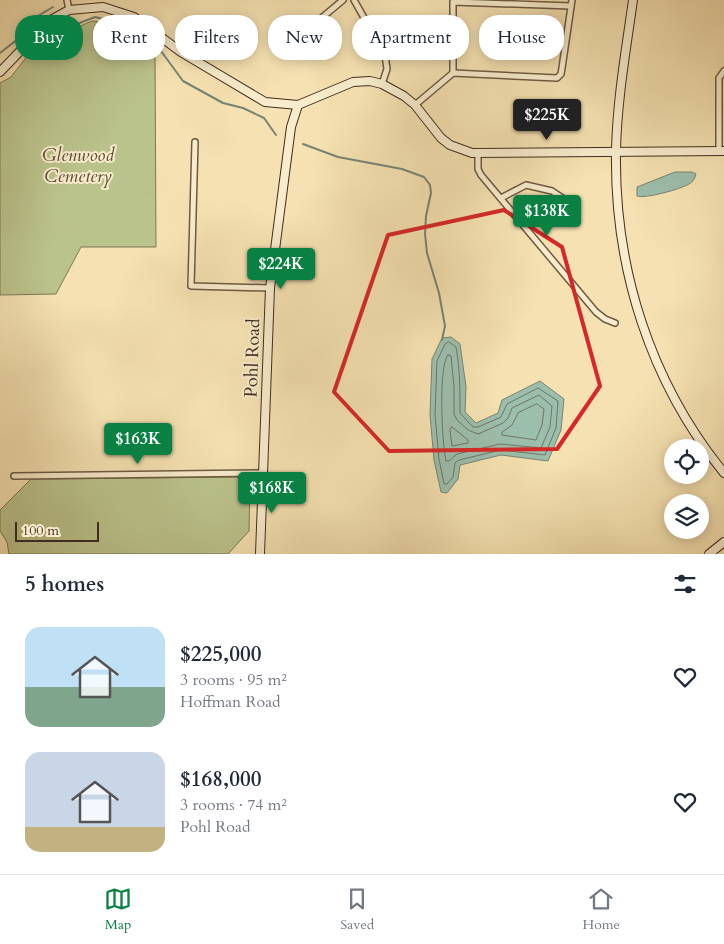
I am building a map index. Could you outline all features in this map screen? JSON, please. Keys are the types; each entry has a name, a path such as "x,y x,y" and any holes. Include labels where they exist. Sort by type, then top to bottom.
{"street":[{"path":"67,0 68,10"},
{"path":"326,15 344,0"},
{"path":"354,0 385,55 387,69 382,84"},
{"path":"633,0 618,114 616,152 617,202 623,250 631,289 655,359 682,412 724,473"},
{"path":"414,105 452,73 557,78 561,74 572,3 453,2 452,73"},
{"path":"0,72 49,21 68,10 103,7 134,17 181,52 265,102 298,105 353,82 370,81 382,84 399,93 414,105 441,138 450,145 466,152 478,153 722,151 719,78 724,71"},
{"name":"Pohl Road","path":"260,554 270,288 291,127 298,105"},
{"path":"195,142 191,286 270,288"},
{"path":"478,153 478,169 481,175 596,312 605,319 615,323"},
{"path":"501,198 526,185 552,192 564,199"},
{"path":"14,476 263,473"},
{"path":"709,554 724,542"}],"highlighted area":[{"path":"504,210 562,247 600,386 557,449 389,451 334,392 388,235"}],"green space":[{"name":"Glenwood Cemetery","path":"93,21 93,60 155,60 156,247 81,247 56,294 0,295 0,83 11,77 24,60 83,60 83,25"},
{"path":"250,477 249,531 228,554 9,554 7,542 0,531 0,510 31,479"}],"water":[{"path":"675,172 692,172 696,174 692,182 685,186 655,195 637,196 637,187"},
{"path":"451,337 460,344 466,387 465,412 476,423 498,413 502,400 540,381 564,399 561,430 548,461 501,455 460,465 458,479 447,493 441,492 434,460 430,415 432,359 442,338"}],"waterway":[{"path":"0,53 23,35 36,17 53,7"},
{"path":"83,22 95,17 125,24 138,31 161,51 183,81 223,103 243,108 264,118 276,135"},
{"path":"303,144 338,157 402,169 424,177 430,185 431,193 426,216 425,234 427,253 439,293 445,326 442,340"}]}
